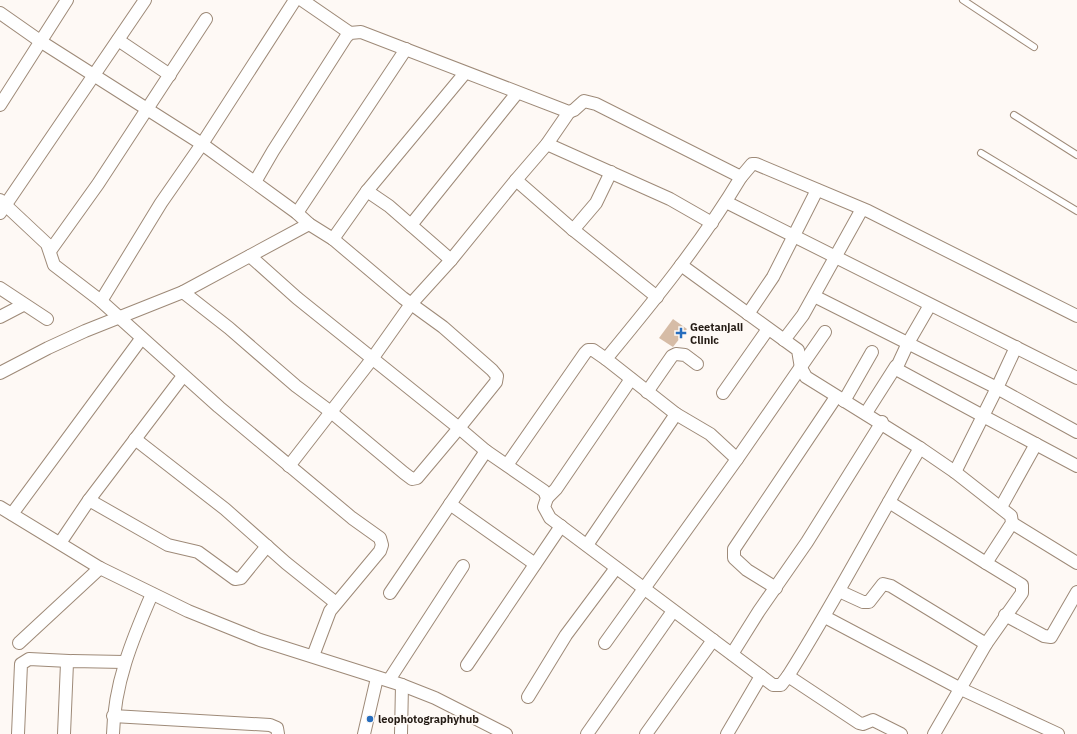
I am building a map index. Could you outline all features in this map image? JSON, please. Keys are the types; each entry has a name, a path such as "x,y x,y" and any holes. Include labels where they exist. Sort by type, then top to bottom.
{"street":[{"path":"0,105 67,0"},
{"path":"145,0 2,206 47,244 52,262 54,264 101,301 183,376 289,466 352,518 380,538 382,541 380,551 364,573 330,611 313,656"},
{"path":"101,301 161,203 202,144 294,0"},
{"path":"302,0 350,33 361,32 569,112"},
{"path":"0,13 40,41 202,144 297,213 309,224 332,239 411,304 444,327 492,370 497,376 496,382 422,474 414,479 404,473 331,412 296,386 229,328 182,292"},
{"path":"50,251 98,184 206,19"},
{"path":"255,182 285,132 350,33"},
{"path":"118,40 170,74"},
{"path":"297,213 406,49"},
{"path":"332,239 367,191 465,72"},
{"path":"411,225 517,93"},
{"path":"289,466 372,358 411,304 451,260 547,144 569,112 574,110 584,101 596,104 741,177"},
{"path":"547,144 670,199 712,222"},
{"path":"606,359 681,265 726,202 741,177 752,164 756,164 862,209 1077,316"},
{"path":"573,230 596,203 610,172"},
{"path":"516,180 573,230 657,297"},
{"path":"748,314 773,277 817,190"},
{"path":"367,191 411,225 451,260"},
{"path":"726,202 1077,378"},
{"path":"784,340 803,315 862,209"},
{"path":"0,373 48,348 182,292 309,224"},
{"path":"250,256 296,298 486,451 544,491 547,498"},
{"path":"681,265 798,350 800,368 806,377 840,399 882,422 955,472 1012,516 1012,523 986,563"},
{"path":"0,288 23,305 46,319"},
{"path":"814,296 997,388 1077,432"},
{"path":"0,317 23,305"},
{"path":"866,413 896,366 930,305"},
{"path":"723,393 768,329"},
{"path":"605,643 737,459 825,332"},
{"path":"12,514 141,339"},
{"path":"955,472 1016,347"},
{"path":"507,465 588,350 593,350 676,414 710,434 737,459"},
{"path":"776,588 747,570 734,558 734,549 872,352"},
{"path":"647,392 672,356 676,354 686,355 696,364"},
{"path":"896,366 897,370 1077,466"},
{"path":"60,543 89,500 183,376"},
{"path":"632,379 556,489 547,498 544,504 547,514 644,590 773,685 778,686 788,676 825,617 888,502 920,448"},
{"path":"587,545 676,414"},
{"path":"732,654 807,542 882,422"},
{"path":"135,439 226,509 336,603"},
{"path":"1001,507 1036,444"},
{"path":"390,593 486,451"},
{"path":"89,500 168,545 198,552 235,579 241,578 268,546"},
{"path":"888,502 1022,585 1022,593 1005,615 986,644 934,734"},
{"path":"450,504 535,564"},
{"path":"0,507 100,568 152,594 233,630 402,685 436,698 506,734"},
{"path":"1012,523 1077,563"},
{"path":"467,665 561,526"},
{"path":"364,734 383,679 463,566"},
{"path":"19,643 100,568"},
{"path":"528,697 566,635 616,568"},
{"path":"840,591 863,602 869,602 880,586 886,584 922,603 986,644"},
{"path":"1005,615 1049,638 1054,634 1077,592"},
{"path":"113,734 113,716 117,687 124,662 136,630 152,594"},
{"path":"587,734 673,611"},
{"path":"825,617 961,689 1058,734"},
{"path":"646,734 713,640"},
{"path":"18,734 21,664 29,659 124,662"},
{"path":"64,734 66,666 69,661"},
{"path":"727,734 761,676"},
{"path":"788,676 859,723 863,724 873,720 901,734"},
{"path":"401,734 402,685"},
{"path":"113,716 270,725 277,728 278,734"}],"lane":[{"path":"963,0 1034,46"},
{"path":"1014,115 1077,154"},
{"path":"981,153 1077,211"}],"building":[{"path":"673,319 687,329 673,347 659,338"}],"place":[{"name":"Geetanjali Clinic","path":"681,333"},
{"name":"leophotographyhub","path":"370,719"}]}
